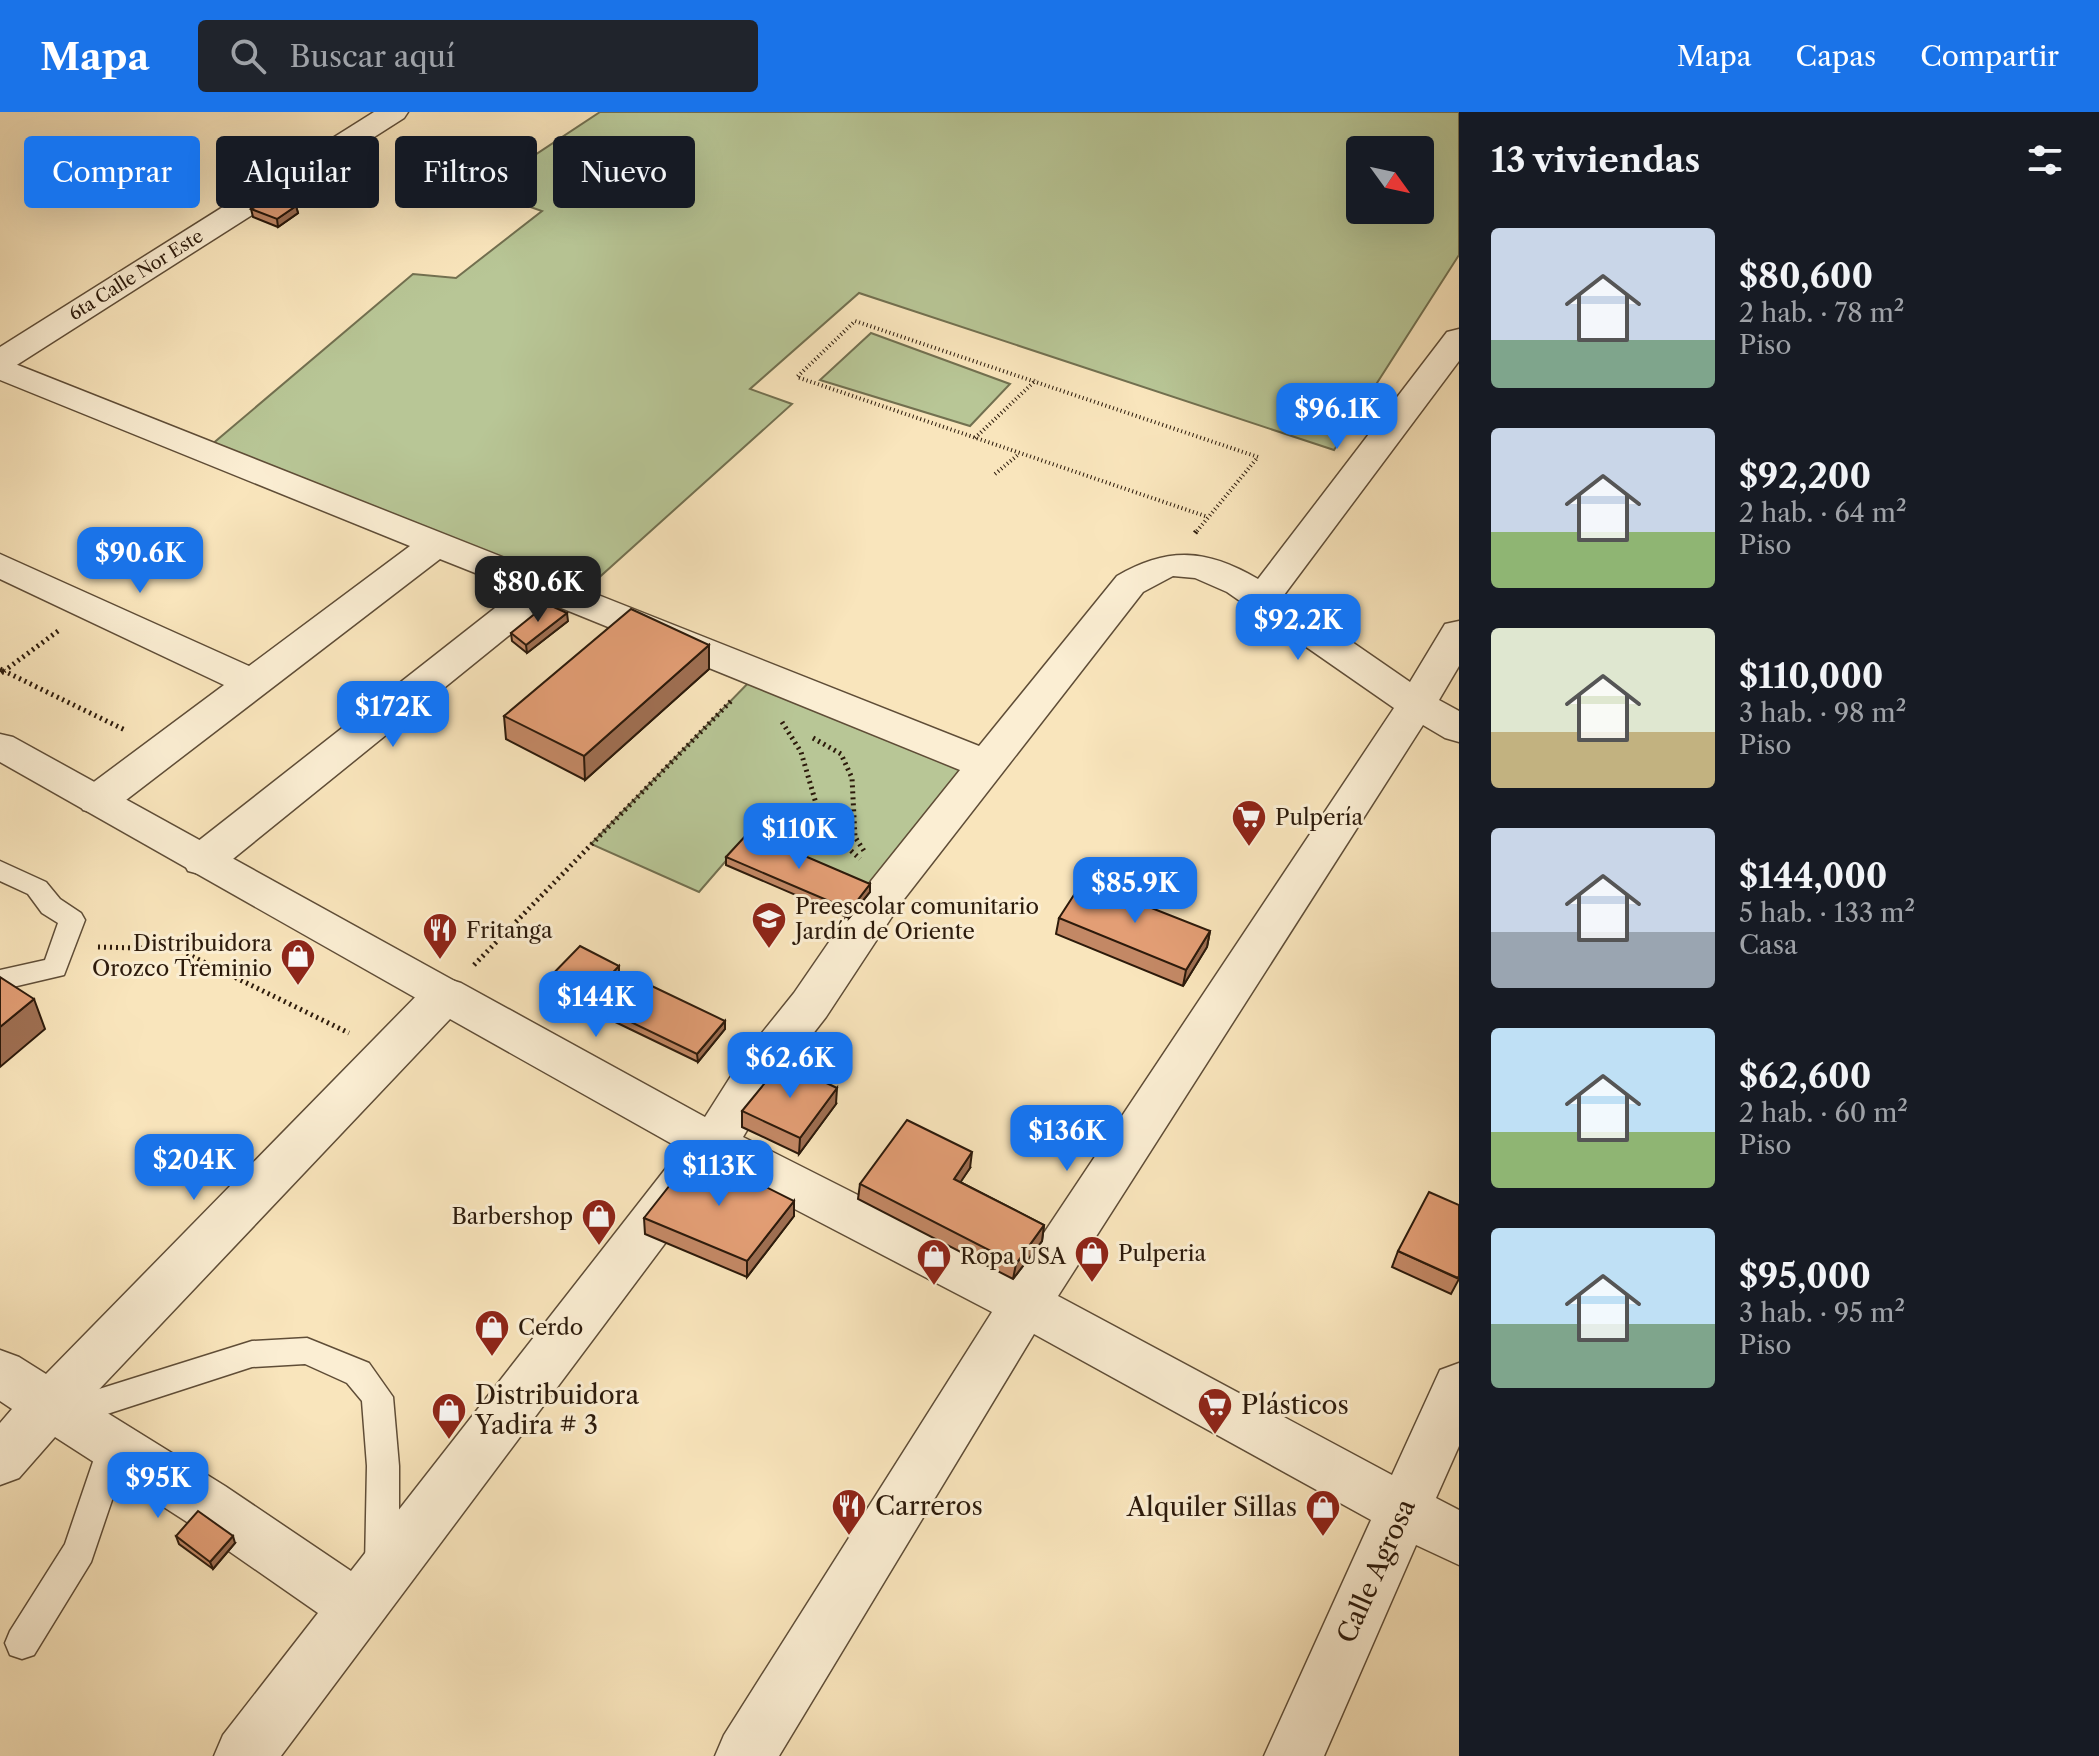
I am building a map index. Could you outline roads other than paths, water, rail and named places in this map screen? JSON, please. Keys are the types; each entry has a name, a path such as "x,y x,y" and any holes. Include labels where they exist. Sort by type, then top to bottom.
{"street":[{"name":"6ta Calle Nor Este","path":"0,361 394,112"},
{"path":"1262,599 1459,341"},
{"path":"0,368 987,765"},
{"path":"98,800 436,544"},
{"path":"0,565 253,683"},
{"path":"244,1756 713,1144 761,1067 810,1005 890,887 1130,584 1160,566 1185,565 1205,569 1262,599 1416,705 1459,729"},
{"path":"203,860 544,588"},
{"path":"745,1756 1025,1304 1416,705 1459,633"},
{"path":"0,746 713,1144 1025,1304 1459,1539"},
{"path":"0,1461 56,1410 445,995"},
{"path":"0,1373 206,1504 369,1593"},
{"name":"Calle Agrosa","path":"1294,1756 1459,1386"}],"lane":[{"path":"0,870 37,888 51,906 72,920 55,968 0,980"},
{"path":"56,1410 252,1354 307,1351 358,1373 377,1397 383,1466 369,1593"},
{"path":"22,1643 79,1551 114,1447"}],"place":[{"name":"Pulpería","path":"1249,848"},
{"name":"Preescolar comunitario Jardín de Oriente","path":"769,950"},
{"name":"Fritanga","path":"440,961"},
{"name":"Distribuidora Orozco Treminio","path":"298,987"},
{"name":"Barbershop","path":"599,1247"},
{"name":"Pulperia","path":"1092,1284"},
{"name":"Ropa USA","path":"934,1287"},
{"name":"Cerdo","path":"492,1358"},
{"name":"Plásticos","path":"1215,1436"},
{"name":"Distribuidora Yadira # 3","path":"449,1441"},
{"name":"Carreros","path":"849,1537"},
{"name":"Alquiler Sillas","path":"1323,1538"}]}
